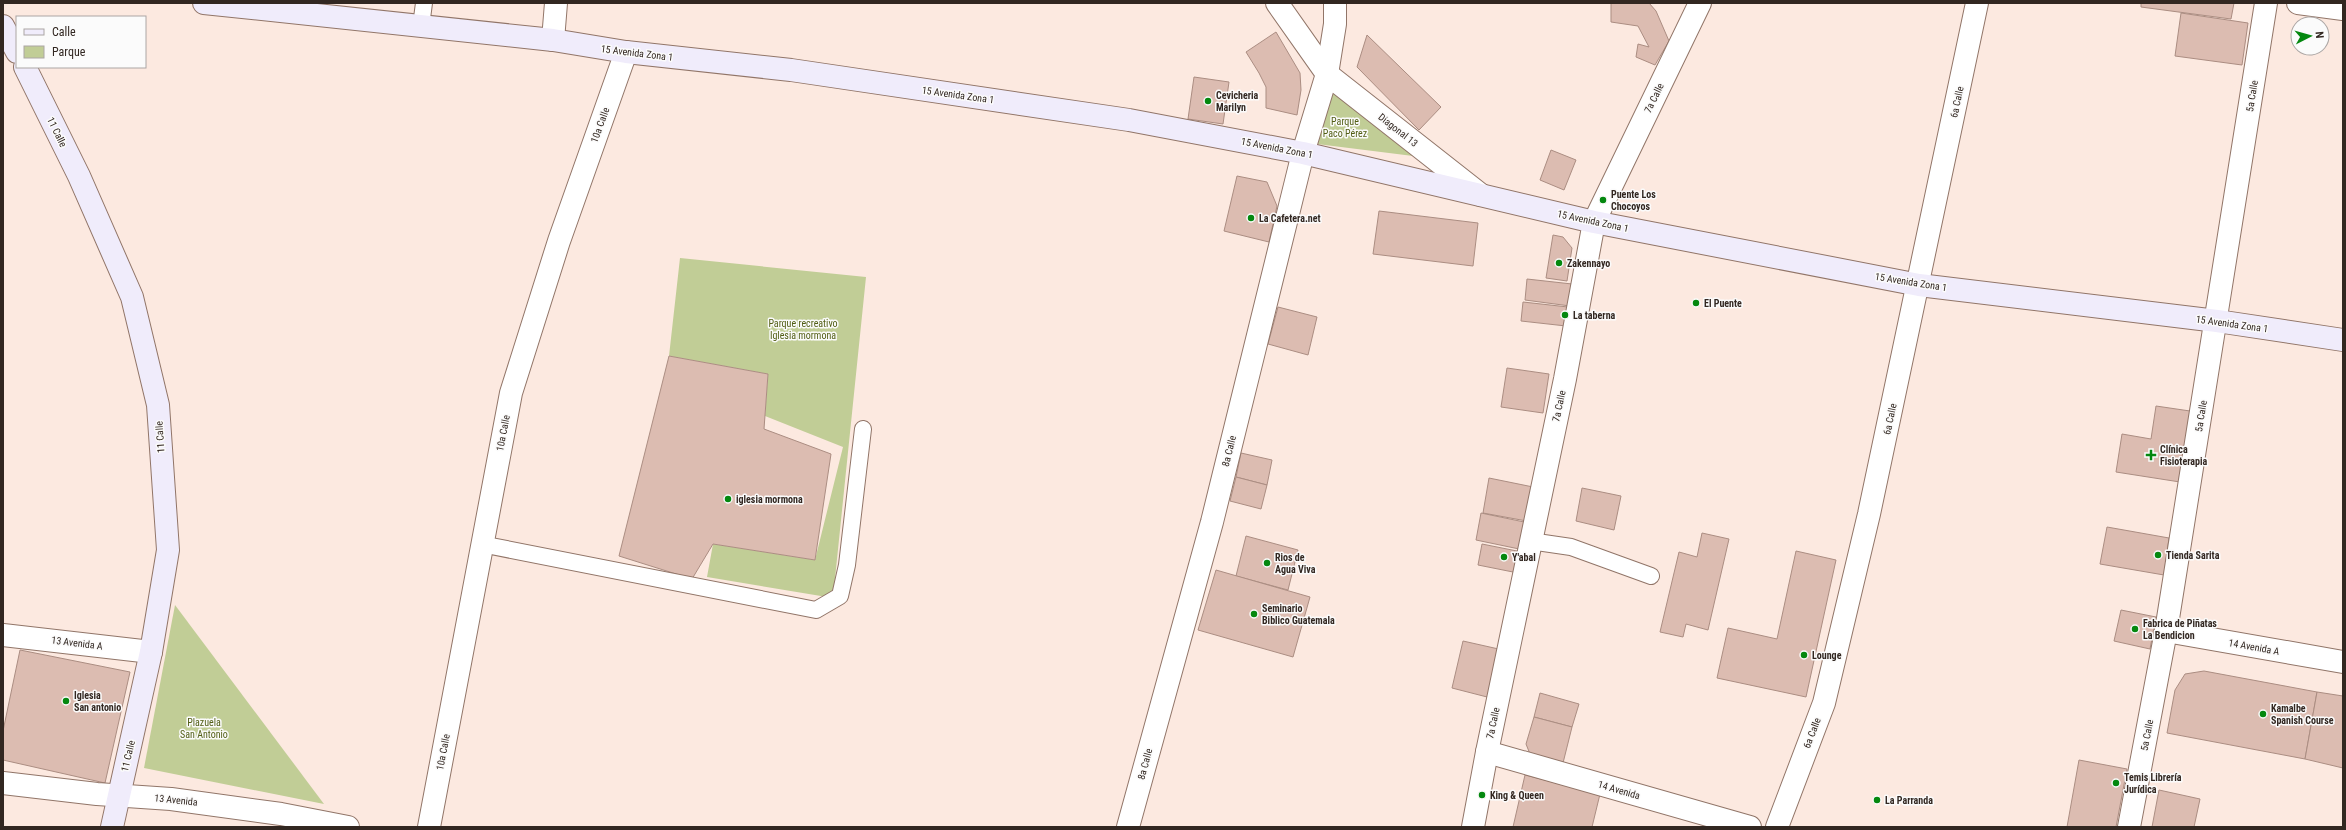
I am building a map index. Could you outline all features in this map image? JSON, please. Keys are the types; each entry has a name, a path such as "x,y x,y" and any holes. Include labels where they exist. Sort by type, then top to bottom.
{"street":[{"name":"15 Avenida Zona 1","path":"204,3 553,40 626,52 791,70 1129,120 1303,153 1594,222 1919,285 2217,321 2343,340"},
{"path":"553,40 556,3"},
{"name":"Diagonal 13","path":"1277,3 1327,74 1481,195"},
{"name":"8a Calle","path":"1128,827 1212,522 1303,153 1327,74 1335,24 1335,3"},
{"name":"6a Calle","path":"1776,827 1824,703 1869,514 1919,285 1977,3"},
{"name":"5a Calle","path":"2130,827 2166,632 2217,321 2266,3"},
{"path":"2298,3 2343,9"},
{"name":"7a Calle","path":"1473,827 1530,541 1565,379 1594,222 1696,5"},
{"path":"3,26 16,50"},
{"name":"10a Calle","path":"429,827 481,544 511,393 559,241 626,52"},
{"name":"11 Calle","path":"25,68 79,176 132,297 158,405 168,550 151,652 112,827"},
{"name":"14 Avenida A","path":"2166,632 2343,662"},
{"name":"13 Avenida A","path":"3,635 151,652"},
{"name":"14 Avenida","path":"1487,752 1750,827"},
{"name":"13 Avenida","path":"3,783 119,796 171,799 265,812 348,827"}],"lane":[{"path":"421,26 424,3"},
{"path":"481,544 816,610 840,596 847,565 863,429"},
{"path":"1530,541 1572,547 1651,576"}],"green space":[{"name":"Parque Paco Pérez","path":"1332,90 1413,156 1317,144"},
{"name":"Parque recreativo Iglesia mormona","path":"680,258 866,277 833,598 707,577 713,544 815,560 843,447 765,416 768,374 669,356"},
{"name":"Plazuela San Antonio","path":"175,605 324,804 144,768"}],"building":[{"path":"1611,3 1649,3 1656,11 1669,41 1655,65 1636,57 1638,44 1649,47 1638,26 1611,22"},
{"path":"2141,3 2234,3 2231,19 2141,7"},
{"path":"2181,13 2248,23 2242,65 2175,56"},
{"path":"1276,32 1300,73 1301,90 1297,115 1266,108 1266,87 1246,52"},
{"path":"1367,35 1441,107 1419,130 1357,67"},
{"name":"Cevicheria Marilyn","path":"1194,77 1229,82 1223,124 1188,119"},
{"path":"1551,150 1576,160 1564,190 1540,180"},
{"name":"La Cafetera.net","path":"1237,176 1267,182 1277,206 1269,242 1224,231"},
{"path":"1379,211 1478,223 1473,266 1373,254"},
{"name":"Zakennayo","path":"1553,235 1563,237 1572,248 1567,281 1546,278"},
{"path":"1527,279 1572,284 1570,306 1525,300"},
{"path":"1523,302 1568,307 1566,326 1521,321"},
{"path":"1278,307 1317,317 1308,355 1268,344"},
{"name":"iglesia mormona","path":"669,356 768,374 764,429 831,454 815,560 713,544 692,579 619,556"},
{"path":"1507,368 1549,374 1543,413 1501,407"},
{"name":"Clínica Fisioterapia","path":"2156,406 2190,411 2180,482 2116,472 2122,434 2151,439"},
{"path":"1241,453 1272,460 1267,485 1236,477"},
{"path":"1236,477 1267,485 1261,509 1230,501"},
{"path":"1489,478 1538,488 1532,522 1483,513"},
{"path":"1582,488 1621,496 1614,530 1576,521"},
{"path":"1481,513 1529,523 1524,550 1476,540"},
{"path":"2107,527 2169,538 2164,575 2100,564"},
{"path":"1702,533 1729,539 1708,630 1686,624 1683,637 1660,632 1679,552 1697,557"},
{"name":"Rios de Agua Viva","path":"1246,536 1298,550 1288,590 1236,576"},
{"path":"1482,544 1522,552 1518,573 1478,565"},
{"path":"1796,551 1836,560 1806,697 1717,678 1728,628 1777,639"},
{"name":"Seminario Biblico Guatemala","path":"1216,570 1310,597 1293,657 1198,630"},
{"name":"Fabrica de Piñatas La Bendicion","path":"2121,610 2156,617 2150,649 2114,641"},
{"path":"1463,641 1503,650 1491,698 1452,688"},
{"name":"Iglesia San antonio","path":"20,650 130,672 105,783 3,760 3,731"},
{"path":"2204,671 2317,692 2305,759 2167,733 2175,690 2185,674"},
{"path":"2317,692 2343,696 2343,768 2305,759"},
{"path":"1540,693 1579,704 1572,727 1534,717"},
{"path":"1534,717 1572,727 1562,767 1532,759 1526,744"},
{"path":"2079,760 2127,769 2116,827 2067,827"},
{"path":"1525,775 1600,794 1592,827 1513,827"},
{"path":"2159,790 2200,799 2194,827 2152,827"}],"place":[{"name":"Cevicheria Marilyn","path":"1208,101"},
{"name":"Puente Los Chocoyos","path":"1603,200"},
{"name":"La Cafetera.net","path":"1251,218"},
{"name":"Zakennayo","path":"1559,263"},
{"name":"El Puente","path":"1696,303"},
{"name":"La taberna","path":"1565,315"},
{"name":"Clínica Fisioterapia","path":"2151,455"},
{"name":"iglesia mormona","path":"728,499"},
{"name":"Tienda Sarita","path":"2158,555"},
{"name":"Y'abal","path":"1504,557"},
{"name":"Rios de Agua Viva","path":"1267,563"},
{"name":"Seminario Biblico Guatemala","path":"1254,614"},
{"name":"Fabrica de Piñatas La Bendicion","path":"2135,629"},
{"name":"Lounge","path":"1804,655"},
{"name":"Iglesia San antonio","path":"66,701"},
{"name":"Kamalbe Spanish Course","path":"2263,714"},
{"name":"Temis Librería Jurídica","path":"2116,783"},
{"name":"King & Queen","path":"1482,795"},
{"name":"La Parranda","path":"1877,800"}]}
